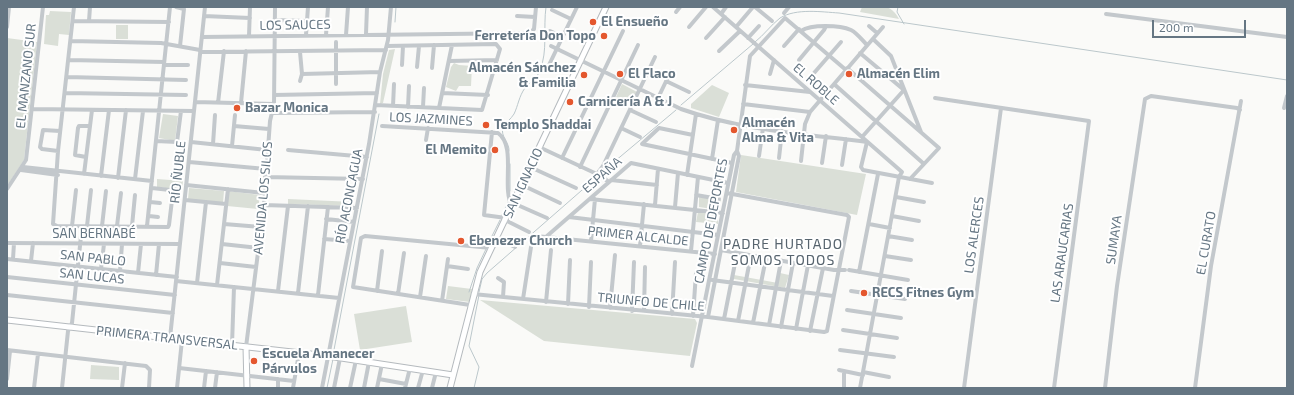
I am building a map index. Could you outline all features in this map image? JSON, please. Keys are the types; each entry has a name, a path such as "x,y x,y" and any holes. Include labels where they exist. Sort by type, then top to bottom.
{"main road":[{"name":"SAN IGNACIO","path":"450,388 470,305 477,295 480,272 488,248 496,238 503,218 522,185 606,7"},
{"name":"PRIMERA TRANSVERSAL","path":"7,320 333,357 453,374"},
{"name":"AVENIDA LOS SILOS","path":"246,347 246,388"}],"street":[{"path":"7,27 9,7"},
{"name":"EL MANZANO SUR","path":"7,189 22,169 26,160 44,7"},
{"path":"74,7 58,151 58,173 53,223 56,226 168,227 173,193 171,190 152,188"},
{"path":"88,21 90,7"},
{"path":"147,226 168,22 171,7 166,7"},
{"path":"176,7 184,9 180,46"},
{"name":"RÍO ÑUBLE","path":"170,338 205,7"},
{"path":"249,36 250,7"},
{"name":"AVENIDA LOS SILOS","path":"246,347 264,205 269,129 274,104 275,7"},
{"path":"306,35 308,7"},
{"path":"326,35 328,7"},
{"path":"346,34 348,7"},
{"path":"366,34 368,7"},
{"name":"RÍO ACONCAGUA","path":"334,388 333,357 339,298 367,157 380,72 389,34 391,7"},
{"path":"517,16 535,17 536,7"},
{"path":"549,65 577,7"},
{"path":"676,12 680,7"},
{"path":"690,27 706,7"},
{"name":"EL ROBLE","path":"713,7 902,172 899,177"},
{"path":"721,14 726,7"},
{"path":"736,27 754,7 772,21"},
{"path":"784,13 788,7"},
{"path":"552,10 571,19"},
{"path":"1106,14 1287,37"},
{"path":"204,16 250,18"},
{"name":"LOS SAUCES","path":"202,37 532,32 535,17"},
{"path":"706,38 725,17"},
{"name":"CAMPO DE DEPORTES","path":"692,366 702,317 721,250 732,194 739,156 737,151 750,56 756,44 785,18 800,30"},
{"path":"274,20 307,22"},
{"path":"73,21 168,22"},
{"path":"748,38 759,26"},
{"path":"799,60 825,30 826,26"},
{"path":"784,46 800,30 805,28 826,26 851,30 867,45"},
{"path":"869,26 877,33"},
{"path":"801,161 804,134 810,112 883,27"},
{"path":"800,30 939,148 910,179"},
{"path":"550,31 563,37"},
{"path":"562,158 623,31"},
{"path":"720,51 740,31"},
{"path":"873,39 890,54 922,134"},
{"path":"71,41 166,44 200,51 300,52 434,45 496,44 500,46 498,60 483,110 376,105"},
{"path":"336,42 336,84"},
{"path":"814,73 840,42"},
{"path":"432,68 434,45"},
{"path":"439,108 452,45"},
{"path":"580,167 638,45"},
{"path":"402,65 403,46"},
{"path":"417,67 419,46"},
{"path":"551,46 658,98 696,114 740,125 867,142 861,168 863,170 932,183"},
{"path":"218,103 224,51"},
{"path":"240,103 246,51"},
{"path":"300,52 302,74 300,81"},
{"path":"860,53 904,90"},
{"path":"597,174 603,167 655,57"},
{"path":"69,60 188,65"},
{"path":"449,61 498,60"},
{"path":"770,74 774,60"},
{"path":"658,98 671,70"},
{"path":"302,74 380,72"},
{"path":"67,77 186,80"},
{"path":"666,81 688,92"},
{"path":"393,106 394,84"},
{"path":"834,84 924,164"},
{"path":"745,85 810,92"},
{"path":"408,106 409,86"},
{"path":"423,107 424,88"},
{"path":"862,137 904,90"},
{"path":"65,93 186,95"},
{"path":"274,95 377,93"},
{"path":"442,93 488,95"},
{"path":"1284,108 1287,96"},
{"name":"SUMAYA","path":"1105,388 1120,271 1145,101 1148,97 1237,108 1240,110"},
{"path":"935,98 1002,108"},
{"name":"EL CURATO","path":"1195,388 1211,266 1241,101"},
{"path":"195,102 274,104"},
{"path":"743,104 810,112"},
{"name":"LAS ARAUCARIAS","path":"1002,108 1089,121 1054,388"},
{"name":"LOS ALERCES","path":"964,388 1002,108"},
{"path":"32,109 194,112"},
{"path":"84,174 92,110"},
{"path":"101,176 108,110"},
{"path":"118,178 126,110"},
{"path":"630,110 656,122"},
{"path":"135,179 143,111"},
{"path":"156,141 177,142 181,111"},
{"path":"272,113 375,112"},
{"path":"687,175 696,114"},
{"path":"213,144 215,115"},
{"path":"232,146 235,115"},
{"path":"712,159 718,120"},
{"path":"86,157 75,155 78,128 79,126 90,126"},
{"path":"234,126 269,129"},
{"name":"LOS JAZMINES","path":"382,126 492,132"},
{"path":"426,140 428,128"},
{"path":"621,128 640,137"},
{"path":"693,135 659,128 642,144 732,163"},
{"path":"759,156 763,128"},
{"path":"58,151 41,149 40,147 43,130 60,131"},
{"path":"778,158 782,131"},
{"path":"529,232 503,218 484,215 492,132 503,137 506,149 511,202 547,218"},
{"path":"822,162 826,136"},
{"path":"842,165 846,139"},
{"path":"191,142 268,150"},
{"path":"539,147 610,181 657,185"},
{"path":"288,150 367,157"},
{"name":"CAMPO DE DEPORTES","path":"708,317 718,235 732,163 734,155 737,151"},
{"path":"189,162 266,170"},
{"name":"ESPAÑA","path":"547,236 631,163 728,183"},
{"path":"530,167 576,188"},
{"path":"22,169 152,181"},
{"path":"655,205 658,169"},
{"path":"675,207 678,173"},
{"path":"859,272 878,174"},
{"path":"265,177 362,179"},
{"path":"691,251 698,177"},
{"path":"860,388 899,177"},
{"path":"186,185 264,193"},
{"path":"522,185 560,202"},
{"path":"217,285 228,189"},
{"path":"72,226 76,190"},
{"path":"87,226 91,190"},
{"path":"102,226 106,191"},
{"path":"117,226 120,193"},
{"path":"713,280 834,296 849,217 847,215 727,193"},
{"path":"132,226 136,195"},
{"path":"696,195 719,199"},
{"path":"896,197 924,202"},
{"path":"590,199 723,213"},
{"path":"591,241 595,199"},
{"path":"185,200 226,204"},
{"path":"150,202 160,203"},
{"path":"197,283 206,202"},
{"path":"640,246 644,204"},
{"path":"264,205 357,208"},
{"path":"278,291 288,206"},
{"path":"298,293 308,206"},
{"path":"318,295 328,207"},
{"path":"148,216 158,217"},
{"path":"892,216 919,221"},
{"path":"569,217 718,235"},
{"path":"326,219 354,222"},
{"path":"224,224 261,227"},
{"path":"868,224 890,228"},
{"path":"62,388 65,357 74,302 81,236"},
{"path":"470,305 352,287 361,238 365,236 488,248"},
{"name":"PRIMER ALCALDE","path":"536,236 715,254"},
{"path":"888,236 912,240"},
{"path":"496,238 515,247"},
{"path":"324,239 350,241"},
{"name":"SAN BERNABÉ","path":"7,243 180,244"},
{"path":"13,259 14,243"},
{"path":"31,261 33,243"},
{"path":"101,269 104,244"},
{"path":"120,271 122,244"},
{"path":"138,273 140,244"},
{"path":"156,275 159,244"},
{"path":"222,244 258,248"},
{"path":"523,300 531,247"},
{"path":"546,302 551,250"},
{"path":"721,250 823,268 847,270 908,280"},
{"path":"376,291 382,251"},
{"path":"398,294 404,253"},
{"path":"724,319 737,253"},
{"path":"738,321 751,255"},
{"path":"420,297 426,256"},
{"path":"610,308 615,256"},
{"path":"885,256 911,260"},
{"path":"753,323 766,258"},
{"name":"SAN PABLO","path":"7,259 156,275 176,279"},
{"path":"442,300 448,259"},
{"path":"568,304 570,260"},
{"path":"769,325 781,260"},
{"path":"589,306 591,262"},
{"path":"632,311 634,262"},
{"path":"672,314 675,262"},
{"path":"781,327 793,263"},
{"path":"220,264 256,267"},
{"path":"796,329 808,265"},
{"path":"447,266 468,269"},
{"path":"644,312 645,267"},
{"path":"810,331 823,268"},
{"path":"693,316 696,273"},
{"name":"SAN LUCAS","path":"7,277 175,295"},
{"path":"498,278 504,282 503,297"},
{"path":"176,279 197,283 339,298"},
{"path":"232,345 234,287"},
{"path":"851,291 905,299"},
{"path":"7,295 173,313"},
{"name":"TRIUNFO DE CHILE","path":"477,295 632,311 708,317 824,332 827,331 834,296"},
{"path":"847,310 901,318"},
{"path":"843,330 897,338"},
{"path":"177,388 182,340"},
{"path":"840,350 894,358"},
{"path":"7,380 9,351 125,363 149,368 148,388"},
{"path":"293,388 299,353"},
{"path":"34,388 38,354"},
{"name":"RÍO ACONCAGUA","path":"322,388 333,357"},
{"path":"350,388 356,360"},
{"path":"364,388 369,362"},
{"path":"122,388 125,363"},
{"path":"377,388 382,364"},
{"path":"179,368 294,381"},
{"path":"379,379 405,386 410,368"},
{"path":"418,388 423,370"},
{"path":"839,370 844,372 889,377"},
{"path":"204,388 206,371"},
{"path":"216,388 217,372"},
{"path":"432,388 436,372"},
{"path":"844,372 844,388"},
{"path":"278,379 278,388"}],"shaded area":[{"path":"879,6 888,8 896,14 899,19 860,12 862,7"},
{"path":"50,11 71,12 69,35 59,34 58,46 44,44 46,15 49,15"},
{"path":"116,25 128,25 128,39 116,39"},
{"path":"7,38 37,42 24,160 7,186"},
{"path":"395,49 383,103 380,104 383,74 389,50"},
{"path":"454,63 472,66 471,86 459,86 456,91 446,87 451,67"},
{"path":"622,84 637,92 630,104 616,97"},
{"path":"712,85 729,93 719,117 691,108 691,104"},
{"path":"163,114 178,116 175,141 159,138"},
{"path":"741,155 866,174 857,215 736,192"},
{"path":"157,179 183,181 182,190 157,187"},
{"path":"189,188 224,191 223,203 188,199"},
{"path":"228,191 260,195 258,209 227,206"},
{"path":"699,197 721,200 719,210 699,207"},
{"path":"288,199 354,202 353,206 288,204"},
{"path":"698,212 718,214 718,224 696,222"},
{"path":"780,273 789,275 785,288 734,279 734,275 778,283"},
{"path":"448,286 472,289 470,302 446,299"},
{"path":"480,300 695,319 697,323 690,356 544,341"},
{"path":"406,306 412,342 360,350 354,314"},
{"path":"91,365 119,367 119,380 90,379"}],"waterway":[{"path":"395,22 396,7"},
{"path":"509,151 502,131 505,124 514,114 523,91 535,79 540,70 545,47 546,7"},
{"path":"898,7 897,12 904,24"},
{"path":"755,42 780,18 786,15 809,11 825,12 1287,80"},
{"path":"681,105 753,44"},
{"path":"602,172 676,110"},
{"path":"333,355 379,114"},
{"path":"510,164 510,191"},
{"path":"479,292 482,279 487,273 597,177"},
{"path":"502,215 508,202"},
{"path":"487,246 500,220"},
{"path":"469,292 477,268 486,249"},
{"path":"474,388 479,367 469,346 479,295"},
{"path":"327,388 333,359"}],"place":[{"name":"El Ensueño","path":"593,22"},
{"name":"Ferretería Don Topo","path":"604,36"},
{"name":"El Flaco","path":"620,74"},
{"name":"Almacén Elim","path":"849,74"},
{"name":"Almacén Sánchez & Familia","path":"584,75"},
{"name":"Carnicería A & J","path":"570,102"},
{"name":"Bazar Monica","path":"237,108"},
{"name":"Templo Shaddai","path":"486,125"},
{"name":"Almacén Alma & Vita","path":"734,130"},
{"name":"El Memito","path":"495,150"},
{"name":"Ebenezer Church","path":"461,241"},
{"name":"RECS Fitnes Gym","path":"864,293"},
{"name":"Escuela Amanecer Párvulos","path":"254,361"}],"district":[{"name":"PADRE HURTADO SOMOS TODOS","path":"783,252"}]}
